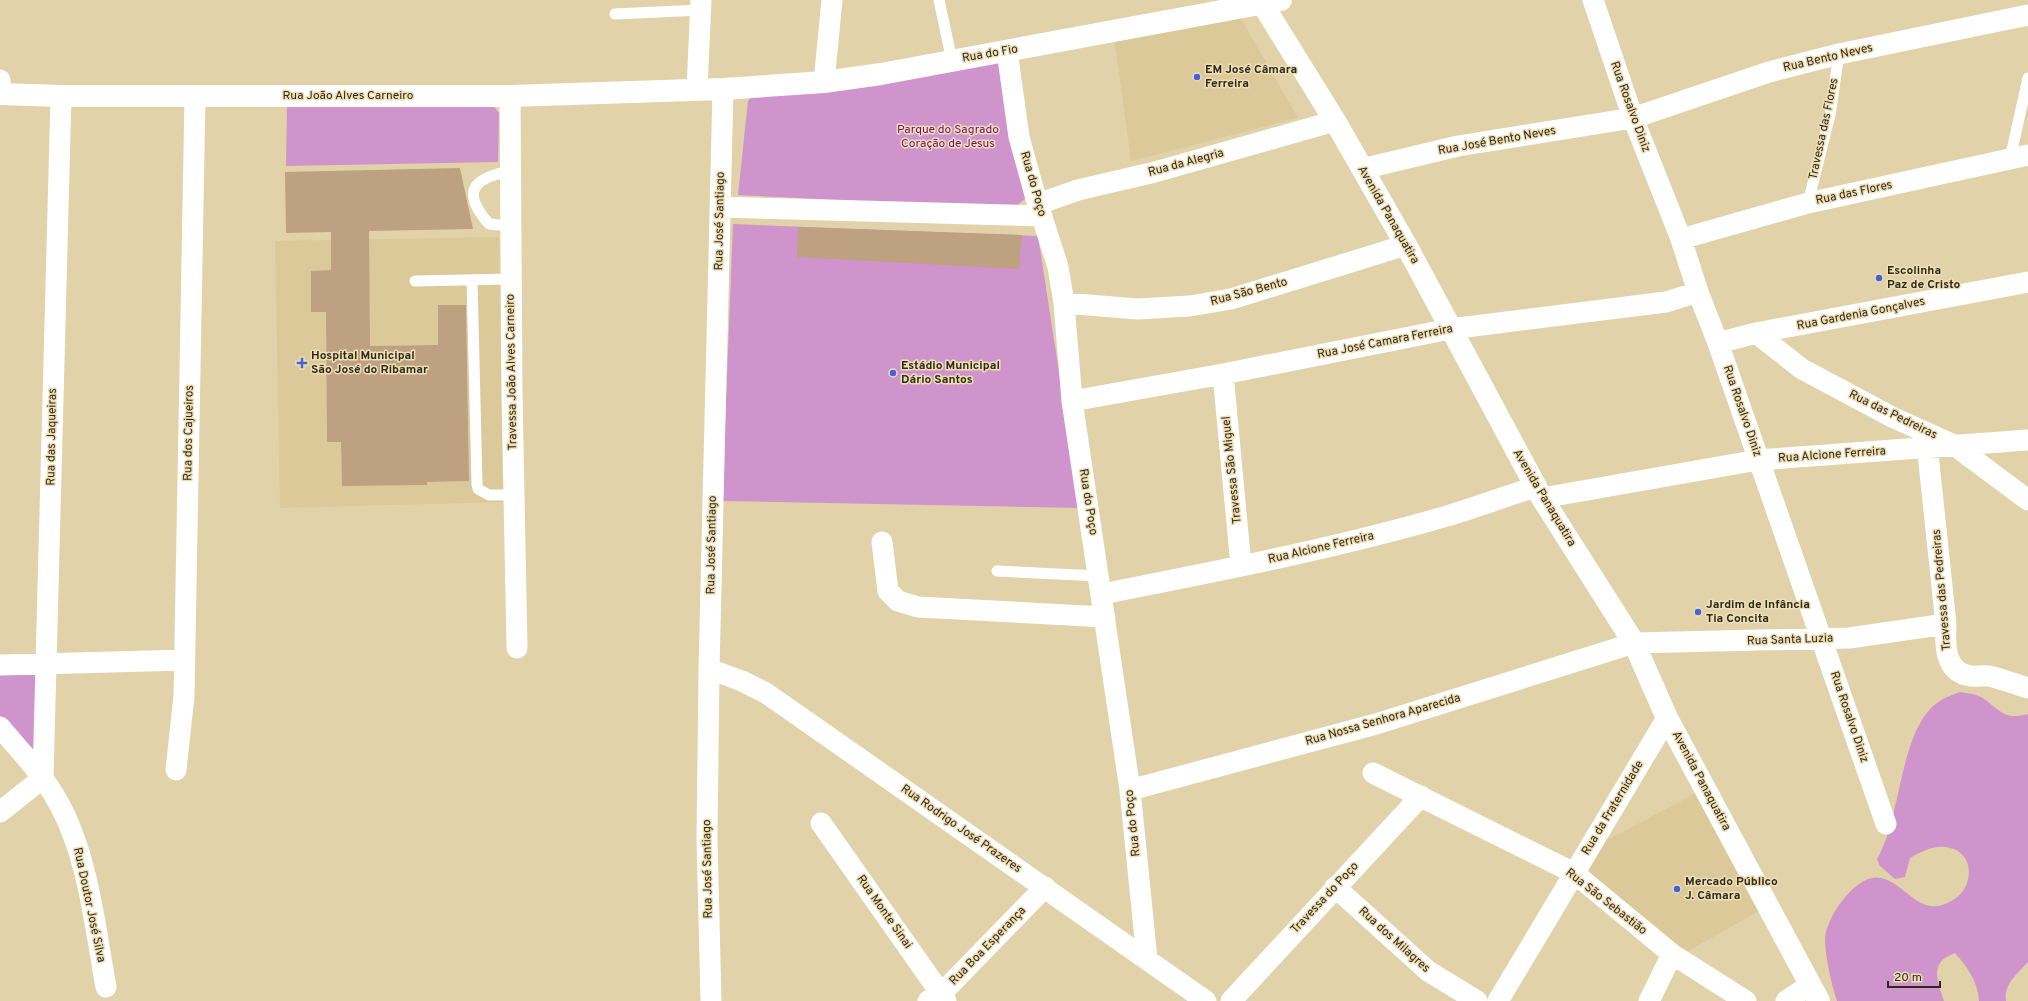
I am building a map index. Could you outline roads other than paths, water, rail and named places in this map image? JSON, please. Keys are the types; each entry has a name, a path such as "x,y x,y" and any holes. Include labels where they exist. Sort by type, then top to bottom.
{"street":[{"path":"824,82 832,0"},
{"name":"Rua Rosalvo Diniz","path":"1593,0 1633,118 1681,239 1698,292 1718,343 1886,824"},
{"name":"Rua do Fio","path":"696,89 723,89 824,82 1007,51 1268,1"},
{"name":"Avenida Panaquatira","path":"1268,1 1334,121 1406,245 1539,492 1634,643 1667,718 1815,993"},
{"path":"696,89 701,5"},
{"name":"Rua Bento Neves","path":"1633,118 1769,72 1839,54 2028,15"},
{"name":"Rua do Poço","path":"1007,51 1020,137 1040,210 1058,267 1064,303 1072,401 1130,790 1147,959"},
{"name":"Rua João Alves Carneiro","path":"0,89 61,96 195,97 510,96 696,89"},
{"name":"Rua José Santiago","path":"711,1001 707,839 709,669 723,89"},
{"name":"Rua das Jaqueiras","path":"43,778 61,96"},
{"name":"Travessa João Alves Carneiro","path":"510,96 511,279 517,648"},
{"name":"Rua dos Cajueiros","path":"176,770 182,721 185,660 195,97"},
{"name":"Rua José Bento Neves","path":"1362,169 1458,146 1633,118"},
{"name":"Rua da Alegria","path":"1040,210 1078,190 1155,172 1334,121"},
{"name":"Rua das Flores","path":"1681,239 1808,203 2019,157"},
{"path":"720,207 1040,210"},
{"name":"Rua São Bento","path":"1064,303 1137,309 1190,306 1231,300 1406,245"},
{"name":"Rua Gardenia Gonçalves","path":"1718,343 1756,333 2028,282"},
{"name":"Rua José Camara Ferreira","path":"1072,401 1223,374 1450,329 1666,302 1698,292"},
{"name":"Rua das Pedreiras","path":"1756,333 1802,368 1927,441"},
{"name":"Travessa São Miguel","path":"1223,374 1241,566"},
{"name":"Rua Alcione Ferreira","path":"1100,585 1241,566 1425,522 1539,492 1758,460 1927,441 1954,445 2028,440"},
{"name":"Travessa das Pedreiras","path":"1927,441 1946,624 1945,649 1950,661 1958,671 1970,676 1988,676 2028,688"},
{"path":"1954,445 2028,500"},
{"path":"882,542 888,591 898,601 918,607 1105,617"},
{"name":"Rua Santa Luzia","path":"1634,643 1849,638 1946,624"},
{"name":"Rua Nossa Senhora Aparecida","path":"1130,790 1376,724 1634,643"},
{"path":"0,665 185,660"},
{"name":"Rua Rodrigo José Prazeres","path":"709,669 742,681 766,693 1206,1001"},
{"name":"Rua da Fraternidade","path":"1498,1001 1667,718"},
{"name":"Rua Doutor José Silva","path":"0,727 43,778 68,820 82,858 106,987"},
{"name":"Rua São Sebastião","path":"1373,773 1574,873 1672,954 1746,1001"},
{"path":"0,812 43,778"},
{"name":"Travessa do Poço","path":"1231,1001 1335,887 1421,796"},
{"name":"Rua Monte Sinai","path":"821,823 938,999"},
{"name":"Rua Boa Esperança","path":"938,999 1044,887"},
{"name":"Rua dos Milagres","path":"1335,887 1428,971 1477,1001"},
{"path":"1649,1001 1672,954"},
{"path":"1786,1001 1815,993"}],"lane":[{"path":"939,0 952,61"},
{"path":"615,14 701,5"},
{"name":"Travessa das Flores","path":"1808,203 1830,115 1839,54"},
{"path":"2019,157 2028,78"},
{"path":"511,171 491,174 483,179 473,194 473,202 489,224 511,226"},
{"path":"415,281 511,279"},
{"path":"472,280 477,484 478,489 489,495 514,495"},
{"path":"997,571 1100,585"}],"place":[{"name":"EM José Câmara Ferreira","path":"1197,77"},
{"name":"Escolinha Paz de Cristo","path":"1879,278"},
{"name":"Hospital Municipal São José do Ribamar","path":"302,363"},
{"name":"Estádio Municipal Dário Santos","path":"893,373"},
{"name":"Jardim de Infância Tia Concita","path":"1698,612"},
{"name":"Mercado Público J. Câmara","path":"1677,889"}],"park label":[{"name":"Parque do Sagrado Coração de Jesus","path":"948,137"}]}
